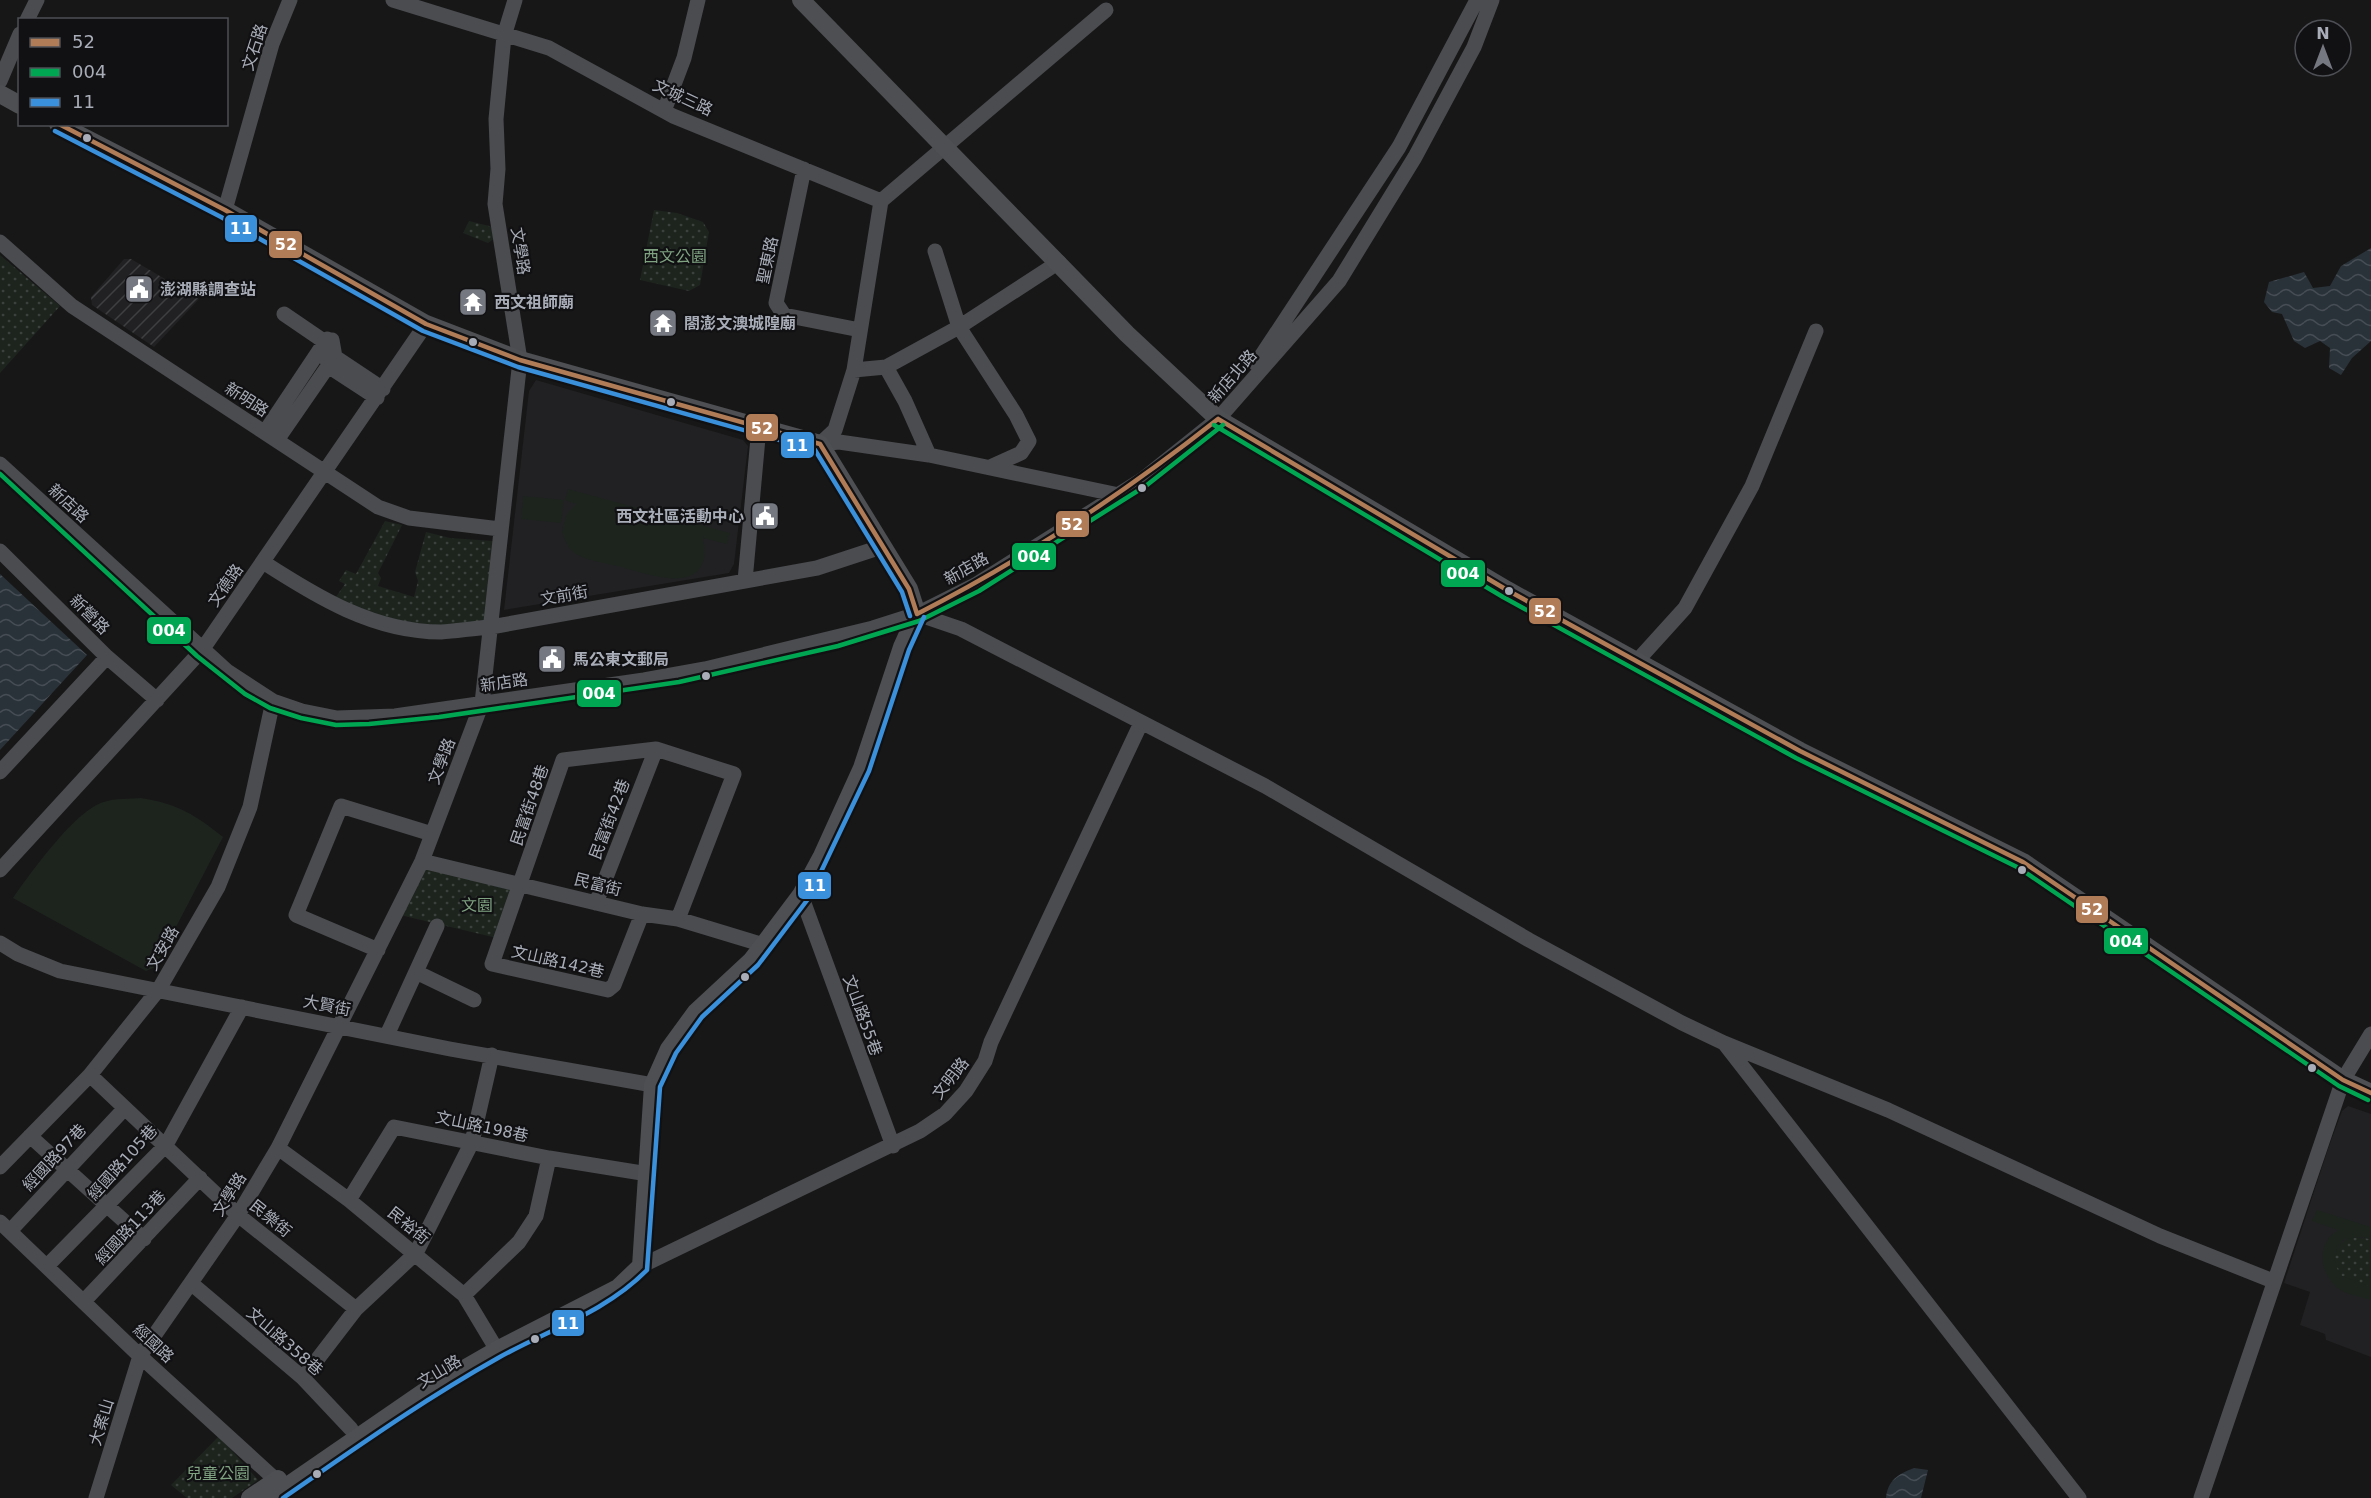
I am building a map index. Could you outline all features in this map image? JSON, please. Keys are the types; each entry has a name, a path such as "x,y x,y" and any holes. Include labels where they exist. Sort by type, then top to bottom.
{"main road":[{"path":"801,0 1127,334 1218,419 1486,579 1800,751 2023,862 2343,1080 2371,1093"},
{"path":"0,94 18,104"},
{"path":"62,126 225,210 426,324 520,360 820,444 881,547 909,589 917,614 902,647 862,768 822,856 801,895 764,945 752,960 696,1012 669,1048 653,1085 641,1266"},
{"name":"文山路","path":"276,1489 351,1428 418,1382 494,1345 614,1277 641,1266"},
{"name":"文山路","path":"250,1498 276,1489 494,1345"}],"street":[{"path":"28,18 37,0"},
{"name":"文石路","path":"225,210 272,44 290,0"},
{"name":"文城三路","path":"393,0 549,48 664,111 881,201"},
{"name":"文學路","path":"140,1356 238,1215 278,1148 422,861 482,703 520,360 495,204 498,169 496,119 504,36 515,0"},
{"path":"664,111 684,58 698,0"},
{"name":"新店北路","path":"1218,419 1324,264 1399,147 1477,0"},
{"name":"新店北路","path":"1218,419 1339,281 1415,157 1474,46 1492,0"},
{"path":"820,444 835,430 854,370 881,201 942,146 1106,10"},
{"path":"0,81 18,39"},
{"name":"聖東路","path":"804,170 776,303 784,315 860,330"},
{"name":"新明路","path":"0,242 72,306 378,507 409,518 500,529"},
{"path":"935,251 959,327 1016,415 1029,441 1021,453 990,467"},
{"path":"854,370 886,367 959,327 1059,262"},
{"path":"271,436 331,362 328,338 288,310"},
{"name":"文德路","path":"0,870 202,650 327,472 426,324"},
{"path":"1636,661 1684,608 1746,496 1816,331"},
{"path":"271,436 328,338"},
{"path":"331,362 380,393"},
{"path":"886,367 905,401 929,455"},
{"name":"新店路","path":"0,464 202,650 249,688 273,701 302,711 337,718 395,716 696,671 836,639 917,614 975,585 1119,495 1143,479 1218,419"},
{"path":"745,581 759,427"},
{"path":"820,444 839,442 929,455 1119,495"},
{"name":"文前街","path":"263,562 310,593 344,610 386,625 440,632 491,627 816,568 881,547"},
{"name":"新營路","path":"0,551 107,657 157,700"},
{"path":"917,614 961,628 1265,786 1529,940 1724,1043 1888,1110 2160,1236 2273,1281"},
{"path":"0,772 107,657"},
{"name":"文安路","path":"0,1167 90,1074 159,989 218,887 250,807 273,701"},
{"name":"文明路","path":"641,1266 893,1146 945,1114 966,1091 986,1061 991,1042 1141,723"},
{"path":"656,749 734,774 678,920"},
{"name":"民富街48巷","path":"521,882 563,760 656,749"},
{"name":"民富街42巷","path":"596,903 656,749"},
{"path":"378,950 296,915 341,806 432,834"},
{"name":"民富街","path":"422,861 521,882 642,914 678,920 764,945"},
{"name":"文山路142巷","path":"521,882 492,964 595,989 608,990 614,985 642,914"},
{"name":"文山路55巷","path":"801,895 893,1146"},
{"path":"387,1035 437,926"},
{"name":"大賢街","path":"0,943 18,954 60,971 653,1085"},
{"path":"416,972 474,1000"},
{"name":"經國路105巷","path":"48,1265 165,1145 242,1007"},
{"path":"2200,1498 2343,1080 2371,1034"},
{"path":"1724,1043 2079,1498"},
{"path":"303,1378 356,1309 416,1253 472,1142 492,1055"},
{"name":"民樂街","path":"90,1074 238,1215 356,1309"},
{"name":"經國路97巷","path":"5,1226 66,1169 125,1108"},
{"name":"文山路198巷","path":"349,1200 394,1127 549,1158 648,1174"},
{"path":"30,1136 144,1239"},
{"name":"民裕街","path":"278,1148 349,1200 416,1253 464,1295 494,1345"},
{"path":"464,1295 519,1242 536,1216 549,1158"},
{"name":"經國路113巷","path":"85,1300 200,1178"},
{"name":"經國路","path":"5,1226 85,1300 276,1489"},
{"name":"文山路358巷","path":"192,1284 303,1378 351,1428"},
{"name":"大案山","path":"96,1498 140,1356"}],"shaded area":[{"name":"澎湖縣調查站","path":"124,259 131,259 199,299 154,347 92,305 91,297"},
{"path":"536,380 743,440 748,446 734,564 729,573 504,610 529,391"},
{"path":"2348,1106 2371,1114 2371,1357 2326,1340 2325,1334 2300,1325 2310,1292 2284,1283 2329,1146 2342,1111"}],"green space":[{"name":"西文公園","path":"654,210 677,213 703,222 709,232 700,285 689,291 640,280"},
{"path":"469,221 493,227 495,238 488,243 463,233"},
{"path":"0,255 60,306 0,373"},
{"path":"568,489 730,533 727,544 703,538 704,557 700,569 691,576 678,578 649,575 589,559 572,551 562,531 567,513 576,504 565,500"},
{"path":"523,496 564,500 561,523 521,519"},
{"path":"385,521 402,525 378,573 381,578 378,586 414,597 418,581 415,572 426,532 450,538 493,541 489,624 440,629 387,622 333,601 345,584 339,581 346,570 356,574"},
{"path":"141,798 165,803 185,811 223,837 155,967 146,971 13,898 54,844 80,817 104,802"},
{"name":"文園","path":"424,864 517,885 497,938 400,915"},
{"path":"2317,1210 2371,1227 2371,1239 2361,1237 2345,1239 2336,1252 2335,1262 2342,1276 2371,1287 2371,1300 2342,1291 2332,1283 2327,1275 2322,1259 2323,1251 2331,1236 2338,1230 2312,1221"},
{"path":"2351,1237 2371,1239 2371,1287 2347,1280 2338,1273 2335,1267 2337,1249"},
{"name":"兒童公園","path":"219,1436 258,1480 232,1498 187,1498 171,1485"}],"water":[{"path":"2371,248 2371,341 2352,358 2341,375 2329,368 2330,348 2320,341 2305,348 2294,341 2282,314 2272,312 2264,302 2269,282 2304,272 2313,288 2330,286 2341,266"},
{"path":"0,574 87,655 0,750"},
{"path":"1914,1468 1928,1470 1921,1498 1886,1498 1895,1478"}],"transit line":[{"name":"52","path":"63,126 225,210 426,324 520,360 820,444 909,589 917,614"},
{"name":"11","path":"55,131 221,217 423,331 518,367 815,450 902,592 910,616"},
{"name":"52","path":"1218,419 1507,590 1800,751 2023,862 2343,1080 2371,1093"},
{"name":"52","path":"917,614 1035,548 1146,473 1218,419"},
{"name":"004","path":"1214,425 1503,597 1796,758 2019,868 2339,1086 2368,1100"},
{"name":"004","path":"0,474 197,656 245,694 270,708 301,718 336,725 369,724 439,717 679,682 838,646 919,621 979,591 1147,485 1223,425"},
{"name":"11","path":"283,1498 443,1391 498,1358 595,1309 631,1285 647,1270 660,1087 676,1053 702,1017 758,965 808,899 869,771 909,650 924,617"}],"place":[{"name":"澎湖縣調查站","path":"139,289"},
{"name":"西文祖師廟","path":"473,302"},
{"name":"閤澎文澳城隍廟","path":"663,323"},
{"name":"西文社區活動中心","path":"765,516"},
{"name":"馬公東文郵局","path":"552,659"}]}
